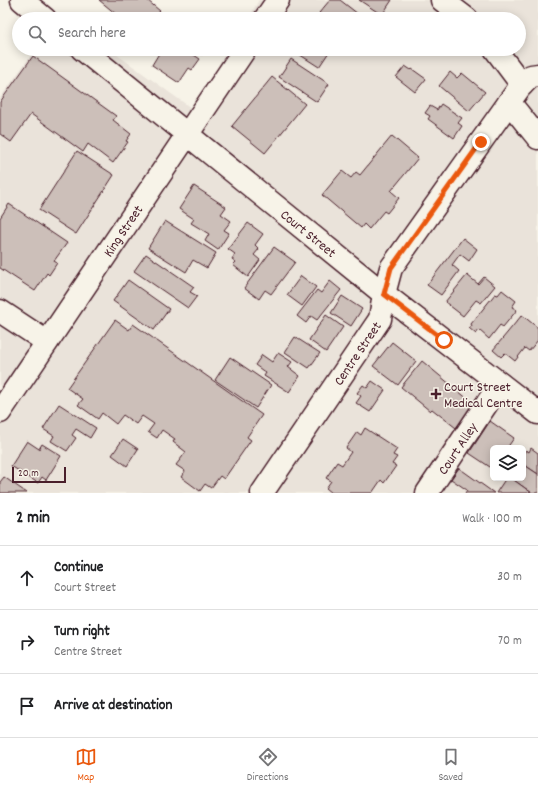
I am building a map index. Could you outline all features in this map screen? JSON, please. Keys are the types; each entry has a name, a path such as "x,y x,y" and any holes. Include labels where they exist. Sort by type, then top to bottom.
{"street":[{"path":"22,0 37,12"},
{"path":"270,12 278,0"},
{"path":"442,0 458,12"},
{"name":"Court Street","path":"90,56 384,294 538,413"},
{"name":"King Street","path":"3,400 47,342 240,56"},
{"path":"503,56 530,80"},
{"name":"Centre Street","path":"262,493 380,319 384,294 391,268 509,102 530,80"},
{"path":"509,102 538,138"},
{"path":"0,311 47,342"},
{"name":"Court Alley","path":"427,493 500,384"}],"shaded area":[{"path":"259,0 538,0 538,493 0,493 0,98 30,56 119,56 191,108 224,56 526,56 526,12 252,12"}],"building":[{"path":"99,0 147,0 160,11 159,12 114,12"},
{"path":"330,0 340,0 355,12 320,12"},
{"path":"359,0 392,0 384,12 377,12"},
{"path":"33,56 116,116 113,120 131,134 126,141 128,142 113,163 88,144 83,152 31,114 11,142 0,134 0,102"},
{"path":"157,56 196,56 200,59 192,70 189,68 179,83 152,65"},
{"path":"302,56 326,56 319,67"},
{"path":"291,59 329,84 317,102 279,77"},
{"path":"405,66 426,79 415,92 396,77"},
{"path":"450,72 457,78 462,73 485,92 469,111 439,86"},
{"path":"272,77 305,104 265,153 232,126"},
{"path":"441,104 462,118 458,123 462,126 454,138 428,119 430,116 425,113 430,106 437,110"},
{"path":"392,136 418,158 391,191 399,198 387,213 384,211 369,229 364,224 361,228 322,195 342,171 351,178 356,172 360,175"},
{"path":"77,151 114,175 76,234 39,210"},
{"path":"194,186 226,207 221,214 231,221 224,230 229,233 218,250 205,241 209,234 191,223 194,219 179,209"},
{"path":"9,204 67,243 54,261 57,263 49,275 47,273 35,291 0,268 0,218"},
{"path":"165,221 216,253 207,268 193,260 186,272 148,248"},
{"path":"248,223 263,234 255,245 259,249 254,255 260,260 248,277 233,265 236,262 232,259 235,254 228,249"},
{"path":"463,238 477,249 469,261 460,254 452,265 459,271 441,295 427,285"},
{"path":"274,247 295,262 271,294 265,290 259,299 244,288"},
{"path":"146,254 194,287 190,292 197,296 188,308 134,271"},
{"path":"467,275 478,284 484,277 495,286 481,303 476,300 463,316 445,302"},
{"path":"301,276 316,287 302,306 287,295"},
{"path":"128,280 169,309 154,330 113,301"},
{"path":"330,281 341,290 317,320 311,316 306,323 297,316 317,290 321,293"},
{"path":"502,290 516,301 512,307 517,310 503,327 500,325 489,339 479,330 476,334 469,328 472,326 471,324 495,294 498,295"},
{"path":"342,296 362,309 351,326 331,313"},
{"path":"326,315 343,327 326,352 309,340"},
{"path":"522,315 538,328 538,340 529,351 525,348 515,361 505,353 501,357 493,350"},
{"path":"115,320 129,330 133,324 262,415 247,437 251,440 224,479 220,476 211,488 205,484 200,491 181,477 185,471 176,465 186,452 173,442 175,439 162,430 157,438 148,432 154,424 142,416 136,424 123,415 116,424 102,413 98,419 78,405 83,399 67,388"},
{"path":"295,337 320,353 309,368 285,352"},
{"path":"392,342 416,361 398,385 373,366"},
{"path":"278,353 292,362 288,367 300,376 289,392 264,376 266,373 255,365 262,355 272,362"},
{"path":"230,357 271,385 256,408 215,380"},
{"name":"Court Street Medical Centre","path":"422,361 475,405 456,428 432,409 430,411 401,387"},
{"path":"372,381 385,390 370,412 356,403 361,396 357,393 363,385 367,388"},
{"path":"59,404 96,428 90,438 76,429 72,435 76,438 67,451 51,441 54,436 43,429"},
{"path":"490,421 514,438 509,445 490,445 490,467 469,453"},
{"path":"365,428 397,449 393,455 397,457 392,464 396,466 384,483 381,480 372,493 332,493 326,488 331,481 326,478 337,462 342,465 351,452 346,448 357,432 361,435"},
{"path":"123,439 138,449 127,466 112,455"},
{"path":"27,441 39,449 42,444 61,456 46,480 42,477 38,483 11,466"},
{"path":"531,448 538,453 538,474 526,466 526,450 529,452"},
{"path":"526,466 538,474 538,493 532,493 515,481 526,481"},
{"path":"459,468 494,493 465,493 467,490 451,479"},
{"path":"4,477 27,493 0,493 0,482"},
{"path":"504,481 515,481 532,493 496,493"}],"place":[{"name":"Court Street Medical Centre","path":"436,394"}],"route":[{"path":"444,340 384,294 391,268 481,142"}]}
